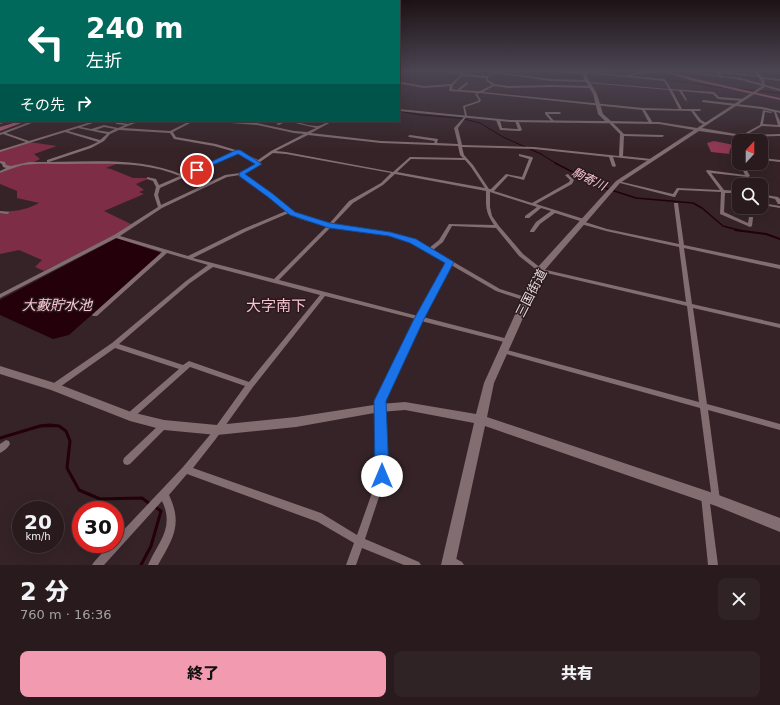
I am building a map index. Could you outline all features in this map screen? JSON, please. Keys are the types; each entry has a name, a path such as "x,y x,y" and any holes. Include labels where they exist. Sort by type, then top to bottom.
{"main road":[{"path":"1,131 16,122"},
{"path":"1,131 24,122"}],"street":[{"path":"466,117 464,107 476,104 480,101 478,97"},
{"path":"533,97 643,109 700,110"},
{"path":"596,97 600,114 622,135 621,157"},
{"path":"674,97 681,109"},
{"path":"717,97 743,100"},
{"name":"三国街道","path":"452,563 489,383 540,270 618,182 747,97"},
{"path":"703,102 737,104 777,111"},
{"path":"762,108 766,105"},
{"path":"643,109 651,123"},
{"path":"400,110 517,121 651,123 732,137"},
{"path":"692,110 700,120 706,124"},
{"path":"749,134 760,124 764,111 777,111"},
{"path":"760,124 780,125 777,111"},
{"path":"552,121 546,113 560,113"},
{"path":"466,117 456,128 462,155 488,190 488,207 490,216 497,227 521,255 540,270 780,326"},
{"path":"498,120 501,129 520,130 517,121"},
{"path":"1,131 32,122"},
{"path":"0,151 94,122"},
{"path":"44,162 90,147 109,133 136,122"},
{"path":"93,130 104,126 120,129 171,132 190,122"},
{"path":"231,122 257,124 305,134 388,143 529,148 651,160"},
{"path":"278,124 283,122"},
{"path":"293,122 319,127"},
{"path":"0,296 116,236 160,207 226,176 241,174 259,164 258,162 272,152 329,122"},
{"path":"117,123 129,125"},
{"path":"285,131 301,124"},
{"path":"78,127 109,133"},
{"path":"1,131 29,142"},
{"path":"65,131 100,141"},
{"path":"171,132 175,138 215,145 238,152 258,162"},
{"path":"622,135 662,136"},
{"path":"768,136 780,135"},
{"path":"410,136 437,140 435,144"},
{"path":"158,187 238,152"},
{"path":"272,152 286,153 488,190 554,211 606,230 780,267"},
{"path":"488,190 492,190 507,175 523,179 531,158 520,156"},
{"path":"611,156 614,166"},
{"path":"275,281 351,202 382,184 410,158 465,159"},
{"path":"768,160 780,161"},
{"path":"0,162 4,163 4,166 10,167"},
{"path":"0,172 10,167 29,163 121,162 170,169 183,176"},
{"path":"745,170 748,176 708,171 723,190 722,213 750,226 751,218"},
{"path":"241,174 300,217 329,226 390,234 413,241 498,290 526,299"},
{"path":"532,204 571,183 572,180 568,175"},
{"path":"148,178 155,180 158,187 156,195 160,207"},
{"path":"618,182 674,196 678,189 732,191"},
{"path":"768,196 777,198 780,203"},
{"path":"676,204 704,406 711,498 713,565"},
{"path":"768,205 780,207"},
{"path":"527,217 540,207"},
{"path":"189,258 289,210"},
{"path":"532,231 538,223 554,211"},
{"path":"0,212 7,213"},
{"path":"429,251 441,241 451,225 497,227"},
{"path":"116,236 212,265 419,319 704,406 780,427"},
{"path":"95,315 166,251"},
{"path":"351,565 382,476 380,401 419,319 450,262"},
{"path":"54,387 114,345 188,282 212,265"},
{"path":"97,565 186,470 250,385 324,294"},
{"path":"114,345 184,368"},
{"path":"130,416 188,364 250,385"},
{"path":"0,370 54,387 130,416 164,425 217,430 296,422 380,408 405,406 481,420 711,498 780,525"},
{"path":"127,461 164,425"},
{"path":"186,470 321,518 365,545 416,565"},
{"path":"153,565 170,533 172,516 171,507 164,495"}],"shaded area":[{"path":"714,141 732,145 730,154 711,152 707,143"},
{"path":"29,142 57,146 34,154 40,159 34,162 119,163 106,168 133,178 150,178 136,184 144,190 139,192 144,194 104,211 131,224 113,236 44,271 35,267 42,260 19,250 0,254 0,211 20,210 39,203 17,198 17,191 0,184 0,173 10,167 5,166 5,163 0,161 0,151"}],"water":[{"name":"大藪貯水池","path":"117,238 161,253 69,335 53,339 0,315 0,300"}],"waterway":[{"name":"駒寄川","path":"400,111 420,115 460,118 480,123 503,137 541,154 557,164"},
{"name":"駒寄川","path":"555,163 602,187 636,198 693,203 702,208 723,226 741,231"},
{"name":"駒寄川","path":"735,230 741,231"},
{"name":"駒寄川","path":"741,231 766,234 780,239"},
{"path":"0,438 40,426"},
{"path":"40,426 55,426"},
{"path":"40,426 59,426 66,431 70,441 67,468 79,490 100,499 142,498 150,504"},
{"path":"141,565 151,546 161,511 155,507"}],"district":[{"name":"大字南下","path":"276,306"}],"route":[{"path":"197,170 238,152 242,153 259,164 241,174 271,195 293,214 329,226 390,234 413,241 450,262 419,319 380,401 383,463 382,476"}]}
